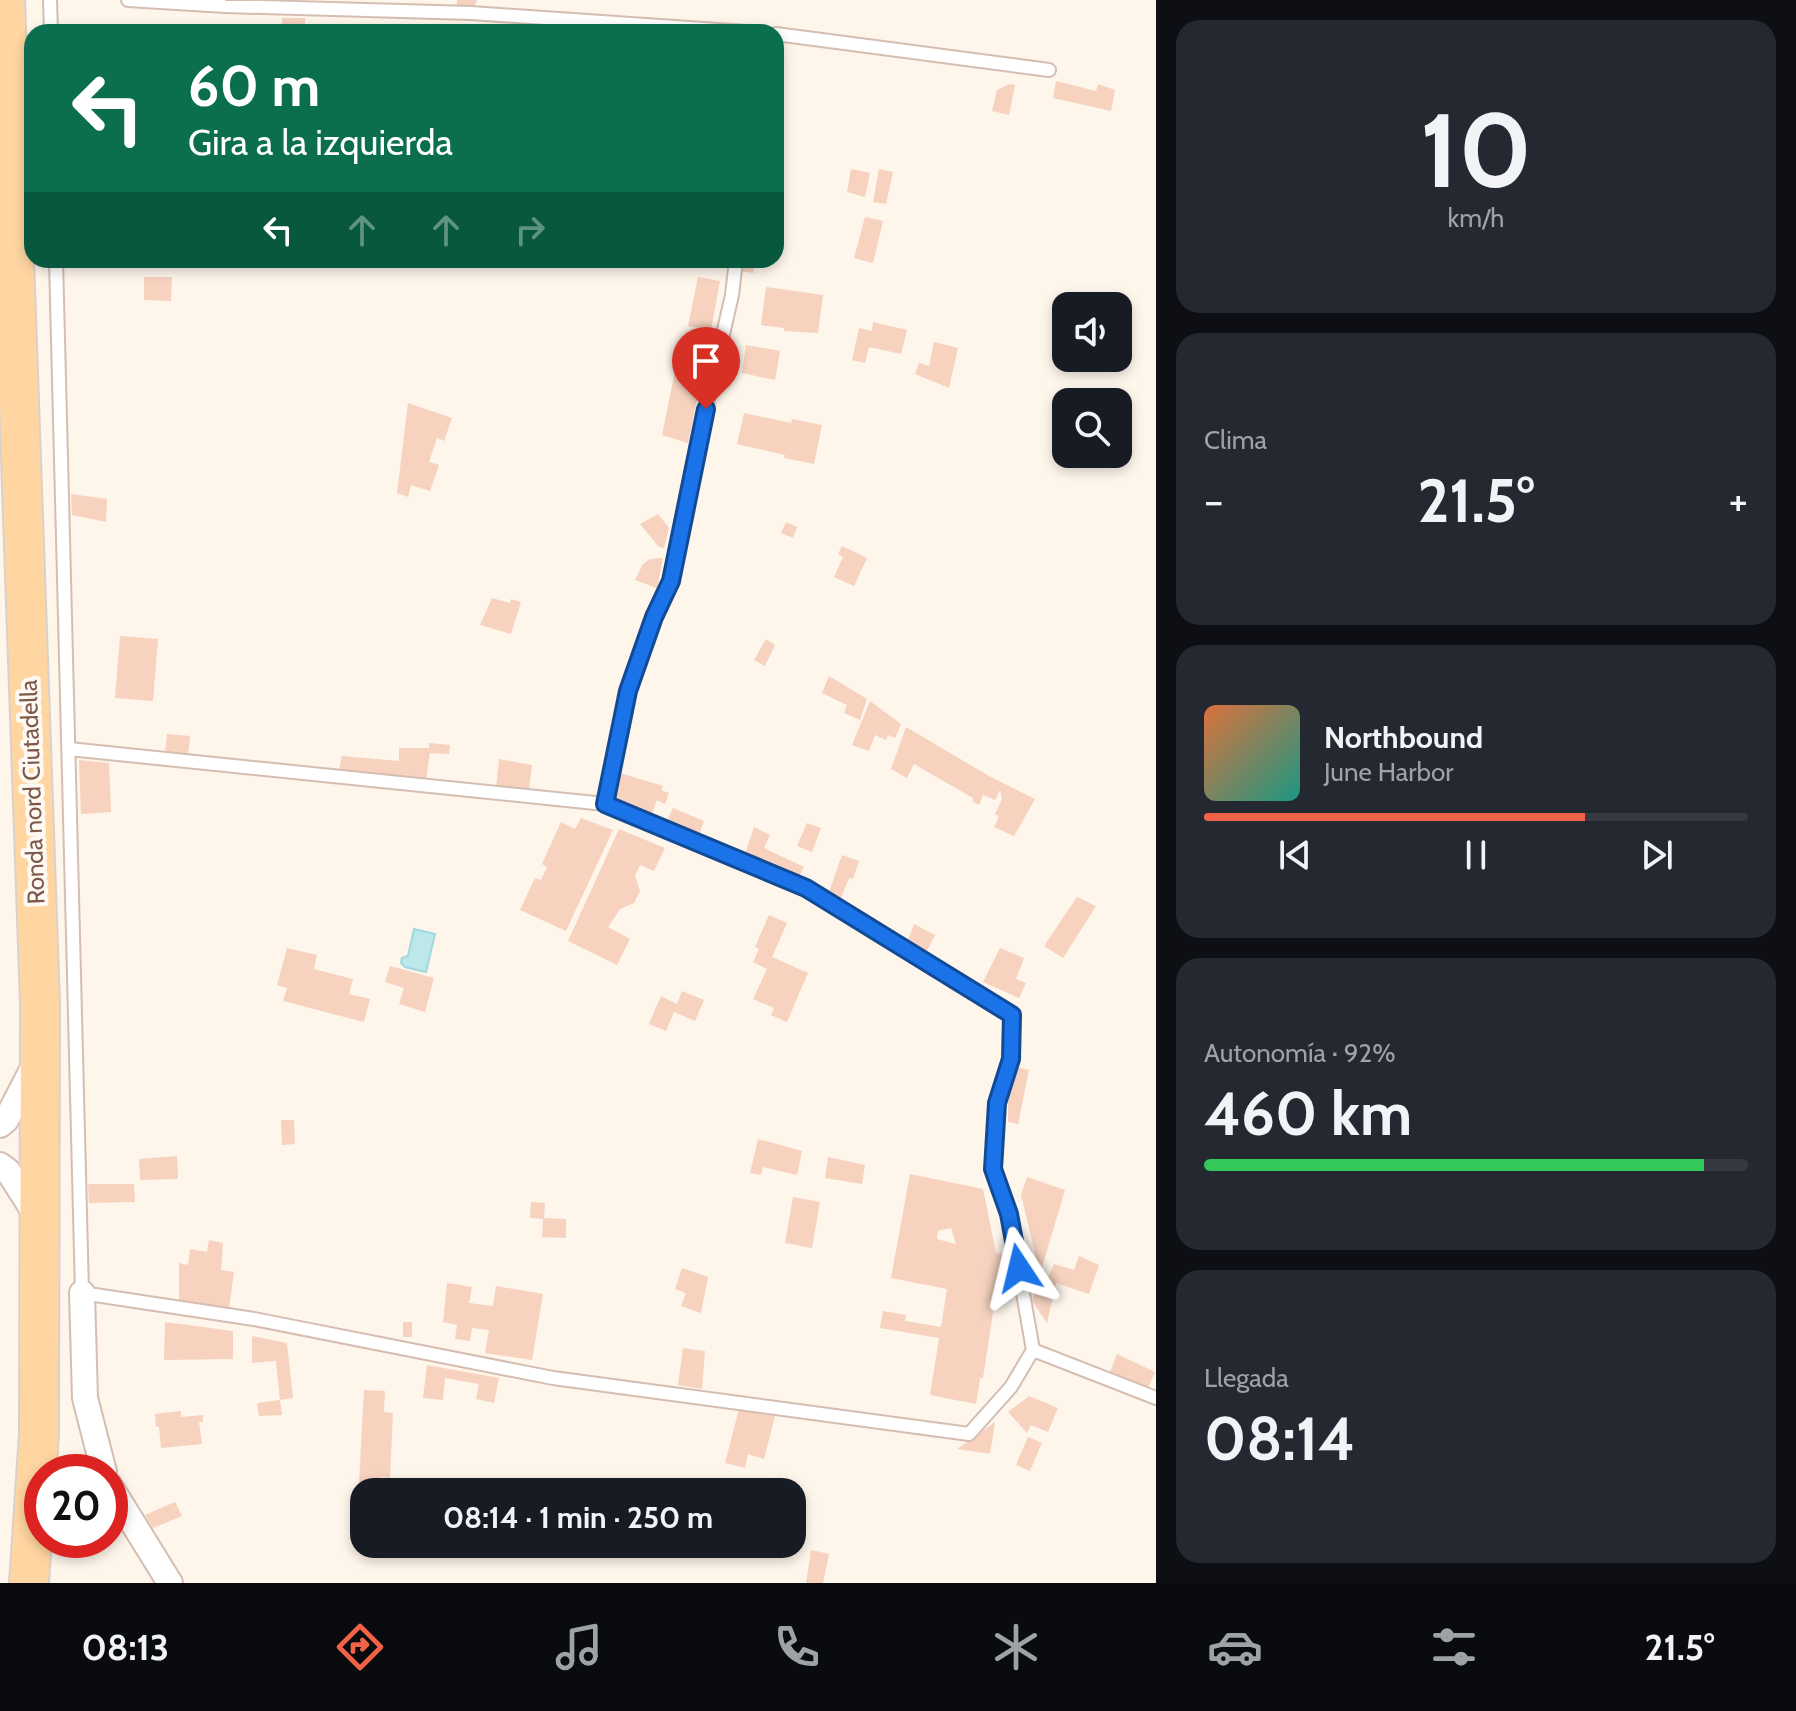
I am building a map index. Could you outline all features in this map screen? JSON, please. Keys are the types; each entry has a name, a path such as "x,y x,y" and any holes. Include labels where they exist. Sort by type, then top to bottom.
{"main road":[{"name":"Ronda nord Ciutadella","path":"5,0 40,1055 39,1434 29,1583"}],"street":[{"path":"0,1125 6,1120 40,1055"},
{"path":"0,1165 8,1171 40,1220"},
{"path":"82,1293 85,1398 99,1454"},
{"path":"128,1515 170,1583"}],"lane":[{"path":"50,0 51,24"},
{"path":"128,0 471,13 631,24"},
{"path":"784,35 1049,70"},
{"path":"56,268 82,1293 254,1319 553,1378 969,1434 1011,1387 1033,1350 1009,1214 993,1169 997,1103 1011,1059 1012,1015 806,888 605,804 69,749"},
{"path":"605,804 628,691 654,617 671,581 735,268"},
{"path":"1033,1350 1156,1398"}],"water":[{"path":"414,929 435,934 426,972 405,967 401,963 402,958 408,956"}],"building":[{"path":"457,0 477,0 474,8 457,7"},
{"path":"282,18 305,18 305,24 282,24"},
{"path":"1056,81 1096,91 1098,84 1115,90 1111,111 1053,98"},
{"path":"1015,85 1009,115 992,111 997,90"},
{"path":"851,169 870,173 865,197 847,192"},
{"path":"879,169 893,172 886,204 873,202"},
{"path":"865,217 883,221 873,263 854,258"},
{"path":"740,268 754,268 753,273 739,271"},
{"path":"144,277 172,277 171,301 144,300"},
{"path":"698,277 720,281 711,330 688,326"},
{"path":"766,287 823,295 818,333 784,331 784,328 761,325"},
{"path":"873,322 907,330 901,354 869,347 865,363 852,360 859,328 872,331"},
{"path":"934,342 958,348 949,388 915,374 919,363 929,366"},
{"path":"746,345 780,351 775,380 742,373"},
{"path":"688,346 707,350 688,443 662,435 675,371 683,373"},
{"path":"408,403 452,418 444,441 437,438 429,462 439,465 430,491 411,485 408,497 397,493"},
{"path":"744,413 791,423 792,419 822,425 814,464 737,444"},
{"path":"71,494 107,499 106,522 72,515"},
{"path":"658,514 669,528 664,548 659,547 640,524"},
{"path":"786,522 797,527 793,538 781,533"},
{"path":"842,546 867,558 854,586 834,577 843,557 838,554"},
{"path":"663,558 657,588 635,580 643,564 650,559"},
{"path":"492,598 510,603 511,599 521,602 511,634 480,625"},
{"path":"120,636 158,639 153,701 115,698"},
{"path":"766,639 775,645 765,666 754,660"},
{"path":"829,676 867,699 860,720 844,713 847,705 822,693"},
{"path":"870,701 901,724 895,738 888,735 886,740 875,735 869,751 852,745"},
{"path":"906,727 1035,799 1014,836 994,827 999,816 995,814 1002,799 1000,790 995,800 983,795 979,805 972,801 973,798 914,764 907,778 891,769"},
{"path":"167,734 190,736 188,755 165,753"},
{"path":"429,743 450,745 449,754 430,753 426,780 339,770 342,756 399,761 399,748 429,748"},
{"path":"499,759 532,765 529,790 496,788"},
{"path":"79,760 109,763 111,812 81,814"},
{"path":"620,773 663,786 661,790 669,793 665,804 657,800 651,816 617,804 615,799"},
{"path":"673,808 704,821 699,835 667,821"},
{"path":"581,818 613,830 566,931 520,910 535,878 541,880 547,867 542,864 561,822 575,829"},
{"path":"807,823 821,828 812,852 797,846"},
{"path":"754,827 770,835 764,848 804,867 797,881 745,854"},
{"path":"619,829 665,848 654,871 640,865 635,876 640,891 634,903 620,909 608,927 630,939 617,965 568,941"},
{"path":"842,855 859,861 853,879 849,878 841,898 829,892"},
{"path":"1077,897 1096,906 1063,958 1044,946"},
{"path":"769,915 787,923 772,957 808,973 787,1022 771,1015 774,1008 753,999 767,969 753,962 759,949 755,947"},
{"path":"914,924 935,935 927,951 908,940"},
{"path":"287,948 317,955 314,969 353,979 349,994 370,999 364,1022 283,1001 287,988 277,985"},
{"path":"1000,948 1024,958 1016,979 1026,983 1019,998 983,982"},
{"path":"390,966 434,978 425,1012 399,1004 404,988 385,982"},
{"path":"682,991 704,1000 695,1021 674,1012 666,1031 649,1024 661,996 677,1004"},
{"path":"1015,1067 1029,1070 1018,1124 1008,1122 1008,1101"},
{"path":"281,1120 294,1120 295,1144 282,1145"},
{"path":"758,1139 802,1151 797,1175 763,1167 761,1175 750,1173"},
{"path":"177,1156 178,1179 140,1180 139,1159"},
{"path":"828,1157 865,1165 862,1184 825,1178"},
{"path":"910,1174 983,1189 996,1253 1002,1254 983,1378 980,1378 976,1404 930,1395 939,1338 880,1328 883,1311 906,1315 905,1321 941,1327 947,1289 891,1278","holes":["951,1228 956,1244 937,1239 938,1231"]},
{"path":"1027,1177 1065,1190 1040,1274 1021,1195"},
{"path":"88,1184 134,1184 135,1202 89,1203"},
{"path":"793,1197 820,1202 812,1248 785,1243"},
{"path":"531,1202 545,1203 544,1218 566,1219 566,1238 542,1237 543,1219 530,1218"},
{"path":"209,1240 223,1243 221,1270 234,1272 229,1309 179,1301 179,1263 188,1265 190,1249 207,1252"},
{"path":"1079,1256 1099,1265 1089,1294 1056,1283 1047,1323 1032,1301 1040,1276 1048,1279 1054,1264 1074,1270"},
{"path":"682,1268 708,1277 701,1313 681,1306 686,1293 675,1289"},
{"path":"447,1283 472,1287 469,1303 493,1306 496,1286 543,1294 532,1360 485,1353 489,1330 472,1328 470,1341 455,1339 457,1325 443,1322"},
{"path":"165,1322 233,1331 233,1359 164,1360"},
{"path":"403,1322 412,1322 412,1337 403,1337"},
{"path":"252,1336 287,1343 293,1398 280,1400 276,1361 252,1363"},
{"path":"683,1348 705,1351 702,1389 678,1385"},
{"path":"1117,1354 1155,1372 1148,1388 1110,1372"},
{"path":"427,1365 499,1378 494,1403 476,1399 479,1384 445,1378 443,1400 423,1398"},
{"path":"364,1390 385,1391 384,1412 393,1413 390,1478 359,1478"},
{"path":"1029,1396 1058,1408 1048,1432 1031,1425 1027,1433 1008,1412"},
{"path":"280,1400 282,1415 259,1416 257,1403"},
{"path":"739,1409 775,1416 764,1459 748,1454 745,1468 725,1463"},
{"path":"181,1411 181,1417 203,1415 203,1422 199,1422 202,1444 161,1448 155,1414"},
{"path":"995,1422 990,1454 957,1449"},
{"path":"1028,1437 1042,1443 1030,1471 1016,1465"},
{"path":"175,1502 182,1516 153,1528 145,1515"},
{"path":"811,1550 829,1554 823,1583 806,1583"}],"route":[{"path":"706,409 671,581 654,617 628,691 605,804 806,888 1012,1015 1011,1059 997,1103 993,1169 1009,1214 1019,1268"}]}
